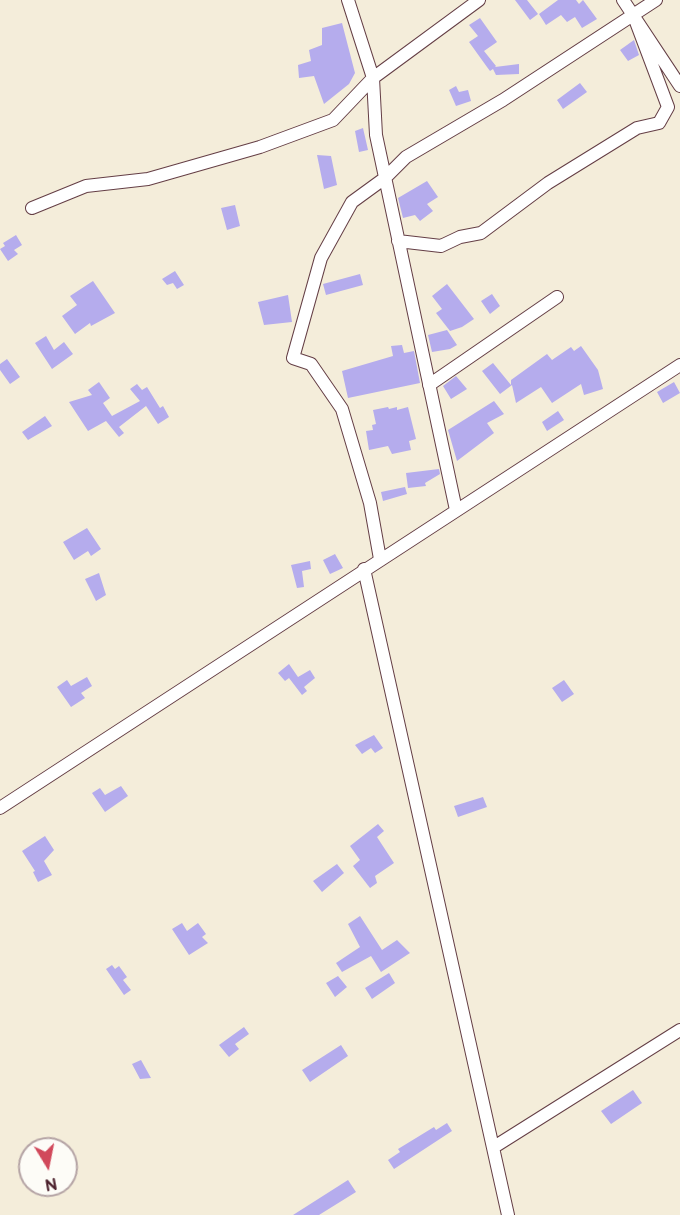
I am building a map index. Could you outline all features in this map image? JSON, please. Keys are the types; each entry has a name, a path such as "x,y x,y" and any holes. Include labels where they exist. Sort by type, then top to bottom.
{"street":[{"path":"348,0 373,78 376,135 456,510"},
{"path":"32,207 86,186 148,179 260,147 333,120 373,78 479,0"},
{"path":"623,0 680,86"},
{"path":"380,559 370,503 342,409 311,364 293,358 321,258 352,202 385,178 406,157 503,100 656,0"},
{"path":"398,241 441,246 460,237 481,233 558,177 637,128 659,123 668,107 633,14"},
{"path":"666,62 680,64"},
{"path":"429,385 557,297"},
{"path":"0,808 680,364"},
{"path":"364,569 508,1215"},
{"path":"494,1147 680,1030"}],"building":[{"path":"515,0 527,0 538,14 530,20"},
{"path":"558,0 576,0 579,4 583,0 597,19 582,28 575,17 567,22 561,15 546,25 539,14"},
{"path":"480,18 497,42 484,51 495,67 519,64 519,74 496,75 493,69 490,71 469,42 478,36 469,25"},
{"path":"342,23 355,73 349,84 324,104 314,76 299,78 298,65 311,61 309,50 322,45 322,28"},
{"path":"634,40 639,55 628,61 620,50"},
{"path":"580,83 587,92 563,109 557,100"},
{"path":"456,86 459,92 468,90 471,101 456,106 449,90"},
{"path":"363,128 368,150 359,152 355,131"},
{"path":"317,155 331,156 337,185 324,189"},
{"path":"427,181 438,197 427,204 433,211 420,221 415,215 403,218 398,198"},
{"path":"235,205 240,226 227,230 221,208"},
{"path":"16,235 22,245 14,250 18,254 8,261 0,249 5,246 3,243"},
{"path":"175,271 184,285 177,289 173,283 167,285 162,279"},
{"path":"360,274 363,285 326,295 323,284"},
{"path":"93,281 115,313 91,326 90,323 75,334 62,316 77,305 70,296"},
{"path":"447,284 474,319 450,331 436,313 442,309 432,296"},
{"path":"492,294 500,306 490,314 481,301"},
{"path":"288,295 292,322 264,325 258,302"},
{"path":"447,330 457,345 450,349 432,352 428,335"},
{"path":"46,336 54,350 64,342 73,354 52,369 35,343"},
{"path":"402,345 404,353 414,351 420,383 348,398 342,371 393,356 391,346"},
{"path":"581,346 598,370 603,389 584,395 581,384 552,403 541,387 516,403 512,385 500,394 482,371 493,363 511,385 511,380 547,354 552,360 571,347 574,351"},
{"path":"7,359 20,377 10,384 0,370 0,364"},
{"path":"456,376 467,389 451,399 443,386"},
{"path":"99,382 110,398 103,403 112,416 140,401 130,389 137,384 142,390 147,387 160,408 163,406 169,417 158,424 146,406 119,427 124,433 119,437 106,421 88,431 69,402 92,395 88,390"},
{"path":"674,382 680,393 663,403 657,392"},
{"path":"494,401 504,414 487,423 494,433 457,461 448,430"},
{"path":"388,407 389,409 397,407 397,410 408,407 416,439 409,441 411,450 392,454 388,446 369,450 366,431 373,430 372,425 376,424 373,410"},
{"path":"558,411 564,420 547,431 542,422"},
{"path":"45,416 52,426 28,440 22,432"},
{"path":"439,469 440,474 425,483 426,486 408,488 406,473"},
{"path":"405,487 407,494 383,501 381,492"},
{"path":"87,528 101,549 91,556 88,551 74,560 63,542"},
{"path":"335,554 343,568 330,574 323,560"},
{"path":"310,561 311,569 302,571 304,587 297,588 291,565"},
{"path":"99,573 106,595 96,601 85,579"},
{"path":"289,664 298,677 310,670 315,678 304,687 307,691 302,695 289,678 285,681 278,673"},
{"path":"87,677 92,686 81,693 85,698 71,707 57,687 67,680 71,686"},
{"path":"564,680 574,694 562,702 552,688"},
{"path":"374,735 383,748 375,753 371,748 362,754 355,745"},
{"path":"121,786 128,796 105,812 92,793 100,788 105,795"},
{"path":"483,797 487,807 458,817 454,806"},
{"path":"378,824 384,831 377,837 394,863 375,876 377,883 370,888 353,866 360,860 350,846"},
{"path":"45,836 54,850 44,861 52,875 38,882 33,872 35,871 22,851"},
{"path":"337,864 344,873 322,892 313,881"},
{"path":"360,916 382,950 397,940 410,953 381,972 371,956 342,972 336,963 360,947 348,924"},
{"path":"182,923 187,931 198,923 206,934 202,937 208,943 189,955 172,929"},
{"path":"112,965 115,969 119,966 127,977 123,980 131,990 124,995 106,969"},
{"path":"389,973 395,983 372,999 365,988"},
{"path":"338,976 347,987 335,997 326,983"},
{"path":"244,1027 249,1034 235,1044 239,1049 229,1057 219,1045"},
{"path":"341,1045 348,1056 310,1082 302,1070"},
{"path":"141,1060 151,1078 140,1079 132,1064"},
{"path":"633,1090 642,1103 611,1124 601,1111"},
{"path":"447,1123 452,1131 394,1169 388,1160 400,1152 398,1149 434,1127 436,1130"},
{"path":"348,1180 356,1192 319,1215 293,1215"}]}
